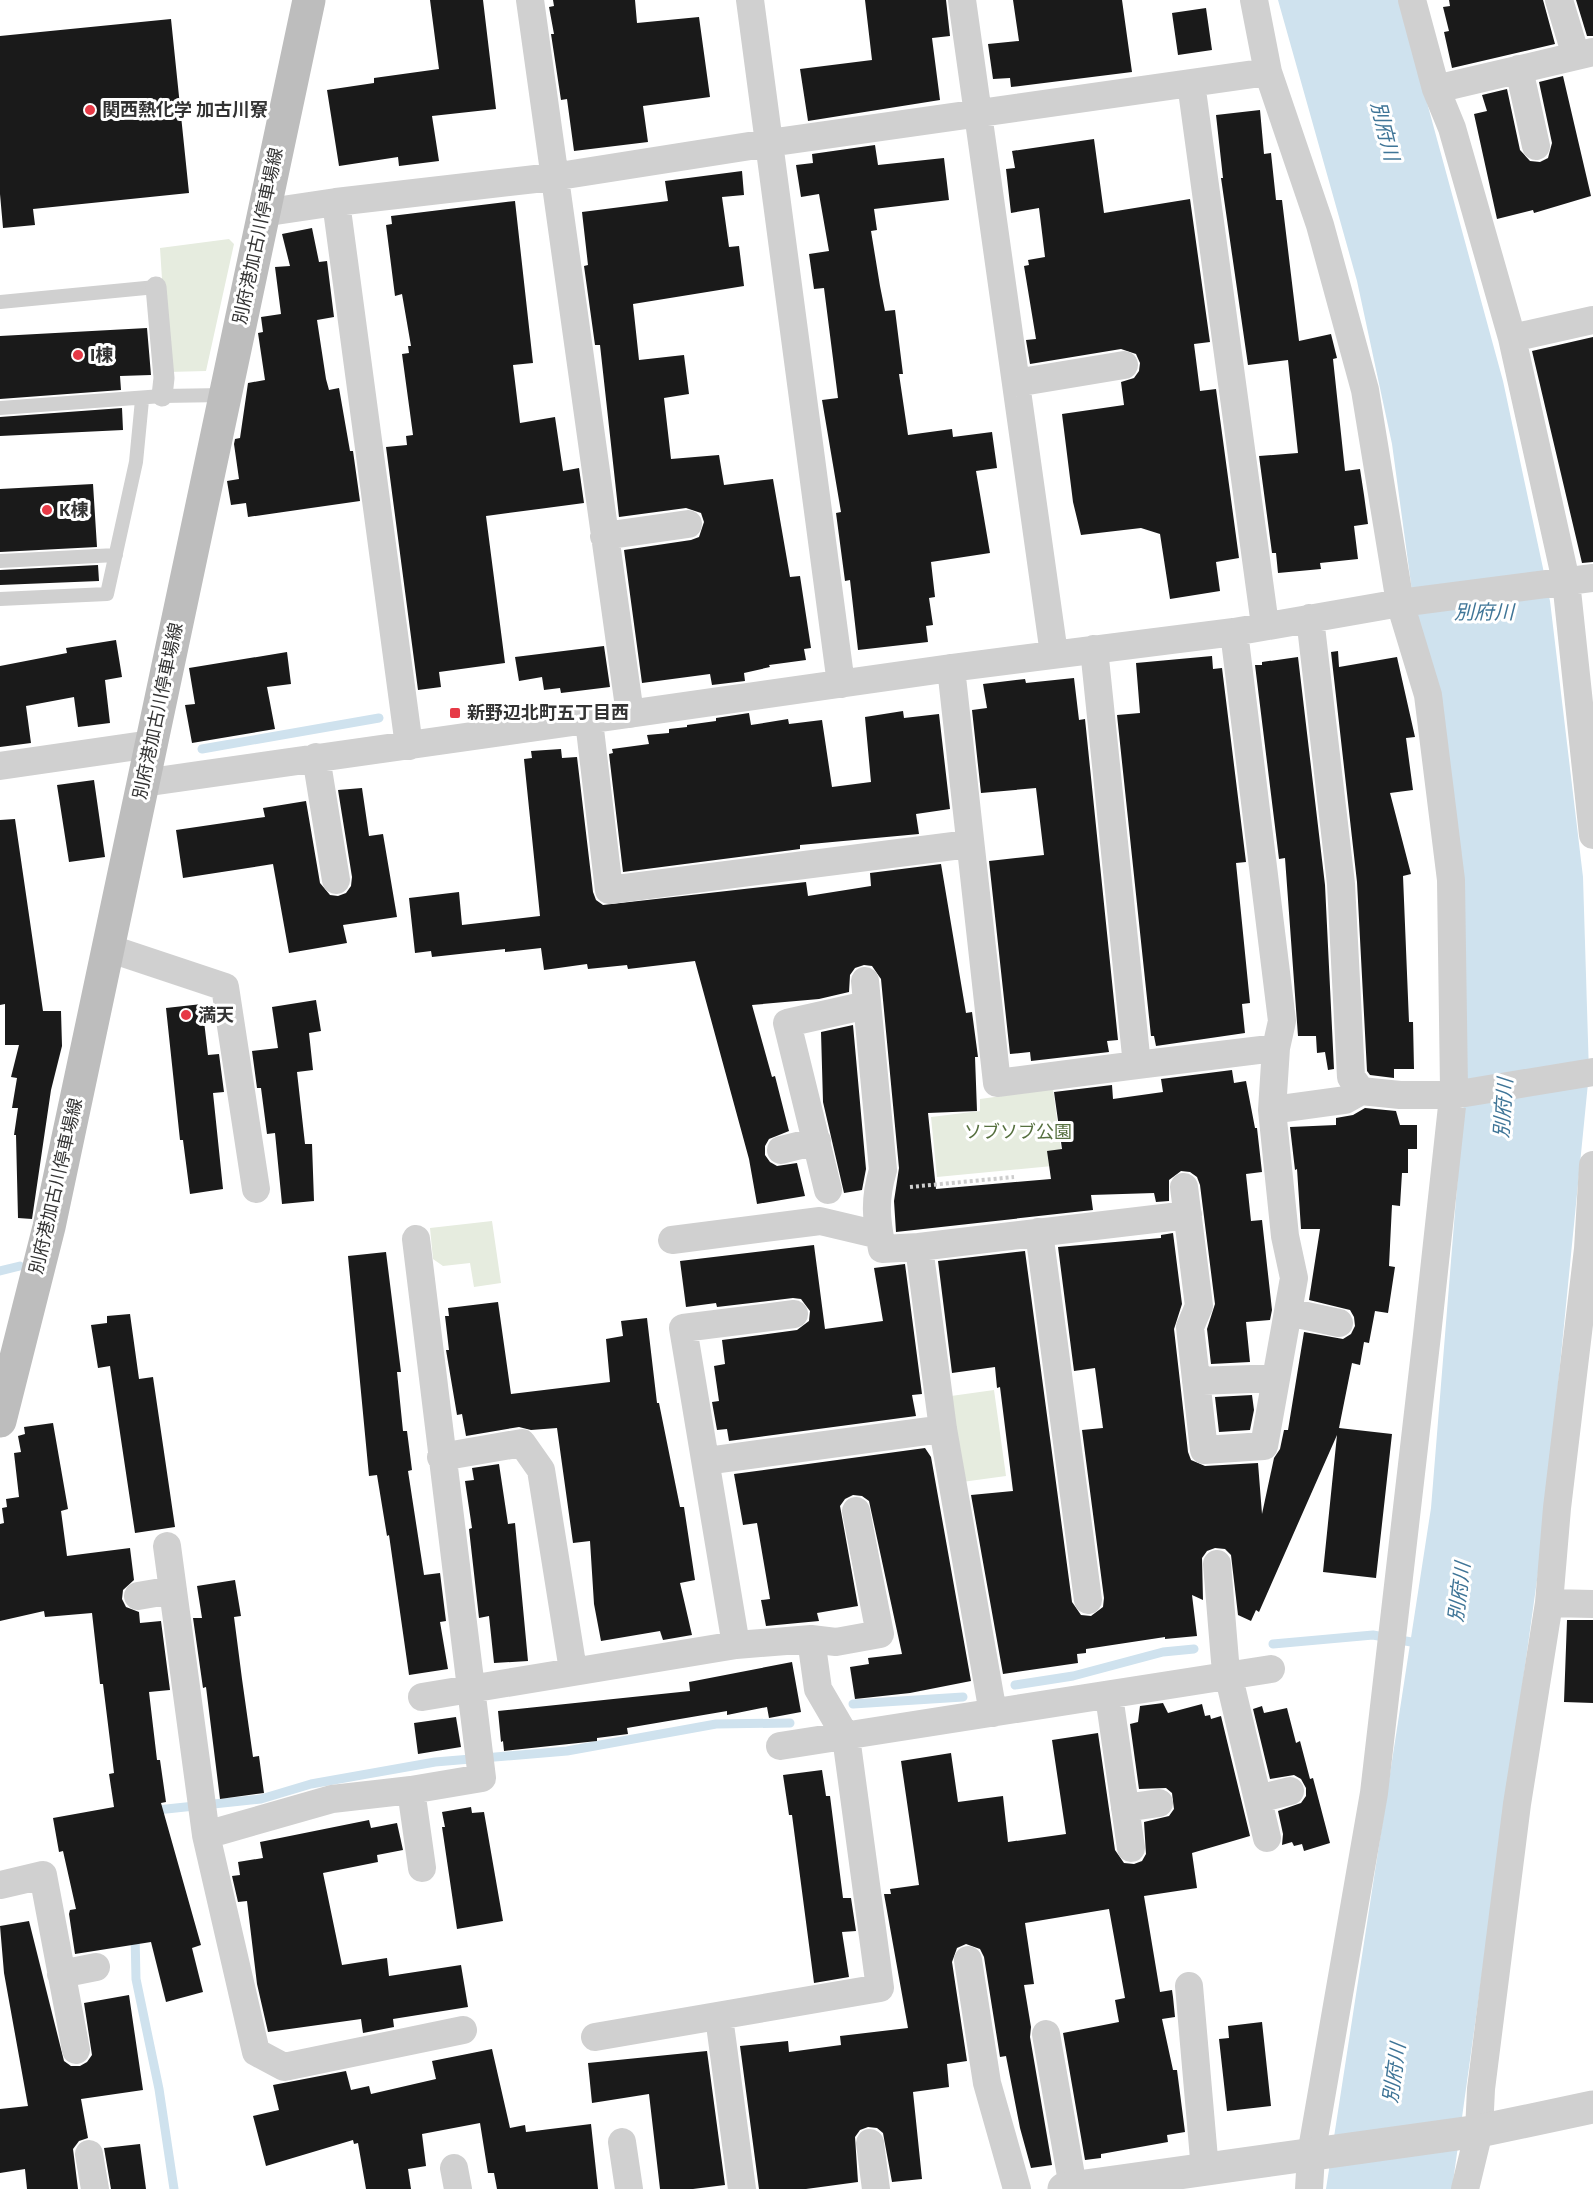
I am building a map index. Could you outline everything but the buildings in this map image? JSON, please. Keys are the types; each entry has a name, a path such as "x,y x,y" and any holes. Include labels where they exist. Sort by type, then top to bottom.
{"main road":[{"name":"別府港加古川停車場線","path":"0,1421 11,1335 49,1227 262,213 309,0"}],"street":[{"path":"530,0 630,714"},
{"path":"750,0 841,684"},
{"path":"962,0 1054,654"},
{"path":"1254,0 1268,72 1320,225 1365,390 1400,603 1428,695 1451,880 1453,1095 1374,1793 1311,2155 1309,2189"},
{"path":"1412,0 1436,89 1452,128 1579,580 1593,835"},
{"path":"1436,89 1584,54 1559,0"},
{"path":"1519,69 1536,147"},
{"path":"262,213 336,202 553,177 769,142 978,115 1268,72"},
{"path":"1191,83 1262,604"},
{"path":"336,202 409,746"},
{"path":"152,398 164,378 156,288"},
{"path":"1512,338 1593,320"},
{"path":"1016,383 1124,365"},
{"path":"604,536 688,524"},
{"path":"1262,604 1310,618 1400,603 1579,580"},
{"path":"143,783 951,668 1234,632 1262,604"},
{"path":"1310,618 1341,884 1351,1077 1361,1091"},
{"path":"828,1190 787,1023 866,993 883,1170 875,1196 882,1249 1039,1233 1186,1201 1199,1306 1190,1327 1204,1450 1264,1446 1294,1278 1285,1236 1272,1110 1276,1048 1282,1021 1234,632"},
{"path":"1094,649 1137,1065"},
{"path":"951,668 997,1083 1276,1048"},
{"path":"589,721 609,890 969,844"},
{"path":"0,766 152,744"},
{"path":"316,757 336,880"},
{"path":"108,948 225,987 256,1189"},
{"path":"1272,1110 1345,1100 1361,1091 1400,1095 1453,1095 1593,1072"},
{"path":"781,1150 817,1141"},
{"path":"1465,2189 1479,2131 1481,2089 1517,1804 1549,1603 1557,1508 1588,1249 1593,1165"},
{"path":"672,1240 820,1221 879,1235"},
{"path":"1039,1233 1088,1600"},
{"path":"206,1835 332,1799 411,1790 482,1778 416,1239"},
{"path":"919,1247 943,1430 993,1713"},
{"path":"1288,1312 1339,1323"},
{"path":"736,1645 683,1328 794,1314"},
{"path":"1196,1381 1276,1378"},
{"path":"706,1461 943,1430"},
{"path":"441,1457 522,1443 540,1470 573,1670"},
{"path":"422,1697 573,1670 736,1645 811,1639 836,1642 880,1634 856,1511"},
{"path":"167,1546 206,1835 256,2052 284,2067 463,2030"},
{"path":"1217,1564 1226,1658 1267,1838"},
{"path":"138,1596 173,1590"},
{"path":"1549,1603 1593,1604"},
{"path":"595,2037 880,1988 842,1730 818,1689 811,1639"},
{"path":"780,1746 842,1730 993,1713 1109,1696 1226,1658 1271,1669"},
{"path":"1109,1696 1131,1848"},
{"path":"411,1790 422,1869"},
{"path":"1258,1799 1290,1791"},
{"path":"1125,1808 1159,1803"},
{"path":"0,1885 43,1875 76,2050"},
{"path":"968,1960 987,2083 1017,2189"},
{"path":"62,1974 96,1967"},
{"path":"1189,1986 1205,2170"},
{"path":"719,2017 742,2189"},
{"path":"1046,2034 1069,2188 1479,2131 1593,2107"},
{"path":"622,2142 629,2189"},
{"path":"870,2143 876,2189"},
{"path":"89,2154 95,2189"}],"lane":[{"path":"0,302 156,288"},
{"path":"0,408 224,395"},
{"path":"0,599 107,594 152,398"},
{"path":"0,561 116,555"}],"path":[{"path":"877,1190 1014,1177"}],"green space":[{"path":"229,239 234,244 206,371 168,372 160,248"},
{"name":"ソブソブ公園","path":"1053,1089 1063,1165 937,1177 931,1117 980,1111 980,1099"},
{"path":"492,1221 501,1283 474,1287 470,1263 443,1266 433,1259 430,1228"},
{"path":"994,1390 1006,1476 962,1482 951,1396"}],"water":[{"name":"別府川","path":"1278,0 1399,0 1503,381 1550,601 1583,877 1589,1073 1543,1537 1452,2189 1326,2189 1431,1508 1465,1088 1412,591 1392,444 1357,281"}],"waterway":[{"path":"202,749 379,718"},
{"path":"0,1271 20,1266"},
{"path":"1273,1644 1373,1635 1422,1644"},
{"path":"1015,1685 1073,1676 1163,1652 1194,1649"},
{"path":"853,1704 963,1697"},
{"path":"153,1813 157,1810 261,1799 311,1784 435,1762 567,1751 716,1724 790,1723"},
{"path":"135,1934 136,1979 159,2089 174,2189"}],"place":[{"name":"関西熱化学 加古川寮","path":"90,110"},
{"name":"I棟","path":"78,355"},
{"name":"K棟","path":"47,510"},
{"name":"新野辺北町五丁目西","path":"455,713"},
{"name":"満天","path":"186,1015"}]}
